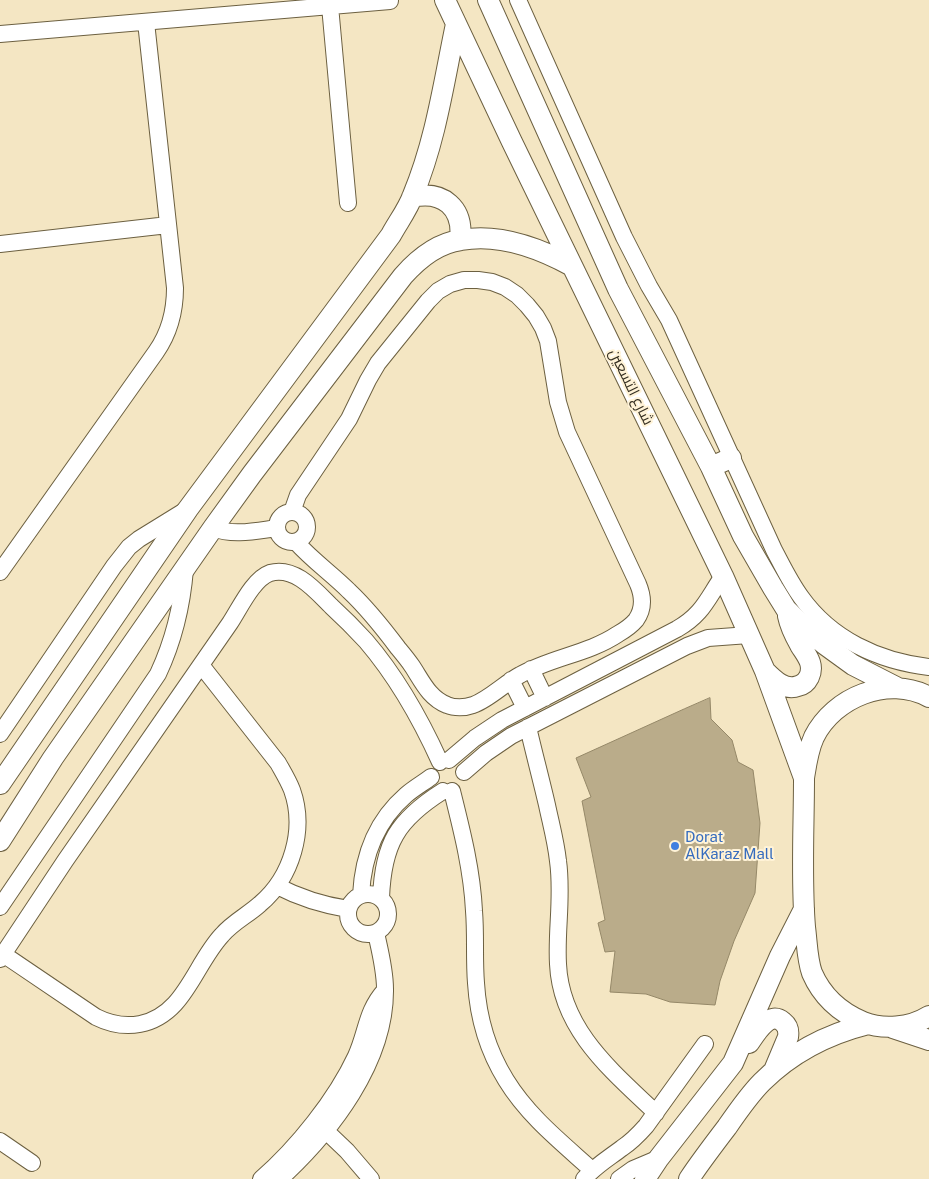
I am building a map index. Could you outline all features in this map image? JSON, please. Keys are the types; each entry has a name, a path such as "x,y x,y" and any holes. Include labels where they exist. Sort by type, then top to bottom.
{"main road":[{"name":"شارع التسعين","path":"445,0 516,151 723,576 765,672 804,778"},
{"path":"488,0 618,289 711,467 743,536 786,609 804,628 853,665 912,688 929,697"},
{"path":"0,784 188,509 391,235 412,197 425,165 434,134 456,24"},
{"path":"412,197 432,195 441,198 449,204 456,211 460,220 460,240"},
{"path":"0,840 53,758 185,570 212,528 403,276 424,257 442,246 460,240 478,238 512,242 544,252 572,266"},
{"path":"711,467 731,458"},
{"path":"765,672 781,685 788,688 796,688 808,679 811,672 811,664 794,634 786,609"},
{"path":"912,688 872,690 848,700 828,716 814,738 804,778 804,909 807,952 812,971 820,989 833,1004 849,1016 868,1024 888,1027 929,1040"},
{"path":"733,1063 780,956 804,909"},
{"path":"888,1027 907,1025 929,1016"},
{"path":"645,1179 659,1158 764,1024 773,1019 778,1019 787,1026 789,1031 774,1070"},
{"path":"693,1176 750,1096 774,1070 797,1053 828,1036 868,1024"}],"street":[{"path":"518,0 624,237 669,320 785,572 800,596 818,618 846,640 873,654 902,663 929,667"},
{"path":"0,34 146,22 242,7 330,6 390,1"},
{"path":"330,6 348,203"},
{"path":"0,572 156,352 168,332 174,310 175,299 168,224 146,22"},
{"path":"0,244 168,224"},
{"path":"292,512 298,495 349,419 378,363 428,301 438,291 450,284 464,280 492,282 505,287 517,295 536,316 543,328 548,341 558,402 567,432 642,593 642,603 635,621 616,636 587,650 531,669 472,706 449,706 430,694 396,645 366,609 296,542"},
{"path":"0,734 114,566 129,547 149,532 188,509"},
{"path":"292,512 304,518 307,525 306,532 296,542 283,540 277,528 281,517 286,513 292,512"},
{"path":"212,528 226,532 238,532 277,528"},
{"path":"0,908 158,674 175,631 182,600 185,570"},
{"path":"201,665 278,763 286,776 296,806 297,821 294,849 284,875 276,886 260,904 222,934 212,946 178,1002 158,1018 146,1023 120,1025 108,1022 96,1017 2,956 65,861 260,578 279,572 288,572 298,576 347,621 384,665 445,761"},
{"path":"447,791 437,788 433,783 431,777 435,766 445,761 488,728 688,622 706,603 723,576"},
{"path":"464,772 498,744 528,727 687,646 708,638 749,635"},
{"path":"531,669 545,698"},
{"path":"511,680 526,708"},
{"path":"528,727 558,862 560,882 558,966 567,1006 574,1022 605,1064 656,1113"},
{"path":"381,898 383,868 393,840 400,828 419,807 447,791 457,789 462,784 464,772 461,766 456,762 445,761"},
{"path":"361,895 365,863 376,833 394,807 431,777"},
{"path":"447,791 465,844 472,885 476,985 479,1010 485,1034 497,1064 519,1099 588,1175 600,1163 635,1138 656,1113 705,1044"},
{"path":"276,886 301,898 348,910"},
{"path":"368,893 375,894 381,898 388,907 388,920 385,925 376,933 370,934 358,931 353,927 348,916 351,903 361,895 368,893"},
{"path":"280,1179 326,1131 352,1094 370,1061 381,1025 385,990 376,933"},
{"path":"261,1179 298,1141 338,1088 357,1054 373,1006 385,990"},
{"path":"326,1131 347,1150 371,1179"},
{"path":"0,1141 32,1163"},
{"path":"619,1179 659,1158"}],"building":[{"name":"Dorat AlKaraz Mall","path":"710,698 711,719 732,740 738,762 753,770 760,823 755,893 734,941 720,981 715,1005 670,1002 646,994 610,992 615,951 605,952 598,923 605,920 582,801 591,797 576,758"}],"place":[{"name":"Dorat AlKaraz Mall","path":"675,846"}]}
